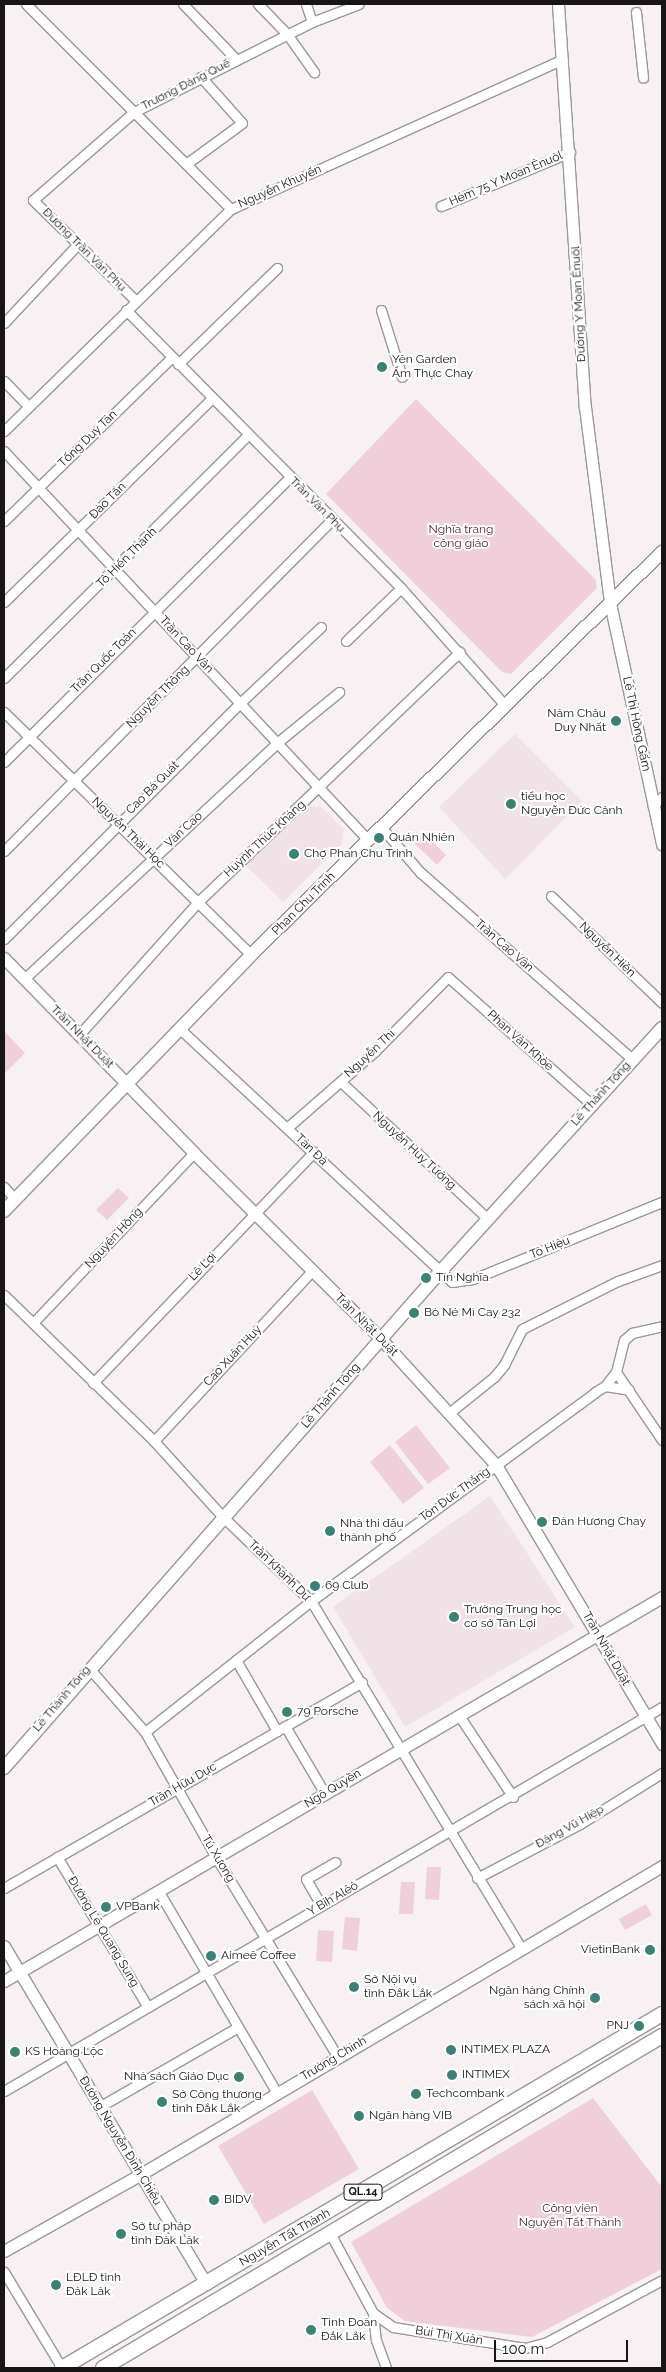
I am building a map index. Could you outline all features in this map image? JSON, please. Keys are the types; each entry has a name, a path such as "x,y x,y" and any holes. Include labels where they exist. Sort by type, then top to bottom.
{"main road":[{"name":"Phan Chu Trinh","path":"4,1211 252,955 504,704 662,552"},
{"name":"Lê Thánh Tông","path":"4,1768 88,1668 439,1273 662,1028"},
{"name":"Nguyễn Tất Thành","path":"62,2368 322,2217 662,2014"},
{"name":"Nguyễn Tất Thành","path":"103,2368 331,2235 662,2036"},
{"path":"322,2217 331,2235"}],"street":[{"path":"26,4 231,209"},
{"path":"183,4 236,60"},
{"path":"258,4 287,34 314,72"},
{"path":"306,4 312,22"},
{"name":"Trương Đăng Quế","path":"33,200 134,112 287,34 355,4"},
{"name":"Đường Y Moan Ênuôl","path":"558,4 570,152 585,407 610,604"},
{"path":"636,12 643,78"},
{"name":"Nguyễn Khuyến","path":"4,431 135,300 231,209 563,59"},
{"path":"186,164 242,123 201,77"},
{"name":"Hẻm 75 Y Moan Ênuôl","path":"441,206 570,152"},
{"name":"Đường Trần Văn Phụ","path":"33,200 135,300"},
{"path":"4,322 78,244"},
{"name":"Tống Duy Tân","path":"4,521 175,360 277,268"},
{"name":"Trần Văn Phụ","path":"126,310 400,588 460,652 504,704"},
{"path":"381,310 402,377"},
{"path":"4,381 28,406"},
{"name":"Đào Tấn","path":"4,602 212,398"},
{"name":"Tô Hiến Thành","path":"4,678 117,569 248,435"},
{"name":"Trần Cao Vân","path":"4,451 77,532 117,569 368,840"},
{"name":"Trần Quốc Toản","path":"4,762 154,610 290,477"},
{"name":"Nguyễn Thông","path":"4,851 198,658 332,520"},
{"path":"346,641 400,588"},
{"name":"Lê Thị Hồng Gấm","path":"610,604 662,840"},
{"name":"Cao Bá Quát","path":"4,939 117,824 240,703 321,627"},
{"name":"Huỳnh Thúc Kháng","path":"79,1035 198,902 460,652"},
{"name":"Văn Cao","path":"24,979 278,742 339,692"},
{"name":"Nguyễn Thái Học","path":"4,712 252,955"},
{"path":"653,806 662,797"},
{"name":"Trần Cao Vân","path":"381,826 420,872 632,1060"},
{"name":"Nguyễn Hiền","path":"551,896 662,1003"},
{"name":"Trần Nhật Duật","path":"4,958 194,1154 381,1339 496,1465 662,1744"},
{"name":"Nguyễn Thi","path":"288,1127 341,1082 448,978"},
{"name":"Phan Văn Khòe","path":"448,978 592,1105"},
{"name":"Tản Đà","path":"181,1030 288,1127 439,1273"},
{"name":"Nguyễn Huy Tưởng","path":"341,1082 488,1219"},
{"name":"Lê Lợi","path":"93,1383 314,1152"},
{"name":"Nguyên Hồng","path":"33,1324 194,1154"},
{"path":"4,1187 15,1199"},
{"name":"Tô Hiệu","path":"439,1273 452,1282 473,1279 662,1202"},
{"path":"449,1413 494,1377 504,1365 522,1329 618,1281 662,1265"},
{"name":"Cao Xuân Huy","path":"154,1441 312,1271"},
{"name":"Trần Khánh Dư","path":"4,1295 154,1441 223,1517 311,1601 402,1748 448,1832 521,1948"},
{"path":"662,1326 632,1334 624,1340 616,1372 662,1440"},
{"name":"Tôn Đức Thắng","path":"145,1732 311,1601 605,1386 616,1372"},
{"path":"605,1386 629,1390"},
{"name":"Ngô Quyền","path":"4,1981 217,1859 402,1748 460,1717 662,1597"},
{"path":"236,1660 326,1794"},
{"name":"Tú Xương","path":"88,1668 145,1732 217,1859 338,2057"},
{"name":"Trần Hữu Dực","path":"4,1888 362,1682"},
{"name":"Y Bih Alêô","path":"4,2091 321,1905 513,1797 662,1707"},
{"path":"460,1717 513,1797"},
{"name":"Đặng Vũ Hiệp","path":"477,1878 580,1824 662,1773"},
{"name":"Đường Lê Quang Sung","path":"57,1857 148,2007"},
{"path":"321,1905 306,1879 336,1862"},
{"name":"Trường Chinh","path":"4,2251 140,2174 662,1866"},
{"path":"159,1892 277,2093"},
{"name":"Đường Nguyễn Đình Chiểu","path":"4,1946 206,2284"},
{"path":"99,2107 238,2027"},
{"name":"Bùi Thị Xuân","path":"331,2235 373,2313 393,2328 537,2347 662,2280"},
{"path":"4,2272 62,2368"},
{"path":"373,2313 376,2340 386,2368"}],"shaded area":[{"name":"tiểu học Nguyễn Đức Cảnh","path":"515,734 582,801 505,879 439,807"},
{"name":"Chợ Phan Chu Trinh","path":"306,806 321,807 344,829 342,844 283,902 245,865"},
{"name":"Trường Trung học cơ sở Tân Lợi","path":"490,1496 575,1627 405,1727 333,1607"}],"green space":[{"name":"Nghĩa trang công giáo","path":"416,399 596,580 597,588 511,674 502,672 326,494"},
{"path":"424,833 446,855 437,865 414,843"},
{"path":"4,1031 25,1053 4,1074"},
{"path":"118,1188 129,1198 107,1220 96,1210"},
{"path":"416,1425 450,1468 428,1484 395,1442"},
{"path":"390,1445 424,1488 403,1504 370,1462"},
{"path":"427,1867 441,1867 439,1900 425,1899"},
{"path":"401,1882 415,1882 413,1914 399,1914"},
{"path":"646,1904 652,1915 625,1930 619,1919"},
{"path":"345,1917 360,1918 357,1951 342,1949"},
{"path":"318,1930 334,1931 332,1962 316,1961"},
{"path":"312,2090 359,2169 264,2224 218,2146"},
{"name":"Công viên Nguyễn Tất Thành","path":"593,2098 662,2187 662,2269 532,2337 405,2321 387,2308 351,2242"}],"place":[{"name":"Yên Garden Ẩm Thực Chay","path":"382,367"},
{"name":"Năm Châu Duy Nhất","path":"616,721"},
{"name":"tiểu học Nguyễn Đức Cảnh","path":"511,804"},
{"name":"Quán Nhiên","path":"379,838"},
{"name":"Chợ Phan Chu Trinh","path":"294,854"},
{"name":"Tín Nghĩa","path":"426,1278"},
{"name":"Bò Né Mì Cay 232","path":"414,1313"},
{"name":"Đàn Hương Chay","path":"542,1522"},
{"name":"Nhà thi đấu thành phố","path":"330,1531"},
{"name":"69 Club","path":"315,1586"},
{"name":"Trường Trung học cơ sở Tân Lợi","path":"454,1617"},
{"name":"79 Porsche","path":"287,1712"},
{"name":"VPBank","path":"106,1907"},
{"name":"VietinBank","path":"650,1950"},
{"name":"Aimeê Coffee","path":"211,1956"},
{"name":"Sở Nội vụ tỉnh Đắk Lắk","path":"354,1987"},
{"name":"Ngân hàng Chính sách xã hội","path":"595,1998"},
{"name":"PNJ","path":"639,2026"},
{"name":"INTIMEX PLAZA","path":"451,2050"},
{"name":"KS Hoàng Lộc","path":"15,2052"},
{"name":"INTIMEX","path":"452,2075"},
{"name":"Nhà sách Giáo Dục","path":"239,2077"},
{"name":"Techcombank","path":"416,2094"},
{"name":"Sở Công thương tỉnh Đắk Lắk","path":"162,2102"},
{"name":"Ngân hàng VIB","path":"359,2116"},
{"name":"BIDV","path":"214,2200"},
{"name":"Sở tư pháp tỉnh Đăk Lăk","path":"121,2234"},
{"name":"LĐLĐ tỉnh Đăk Lăk","path":"56,2285"},
{"name":"Tỉnh Đoàn Đắk Lắk","path":"311,2330"}]}
